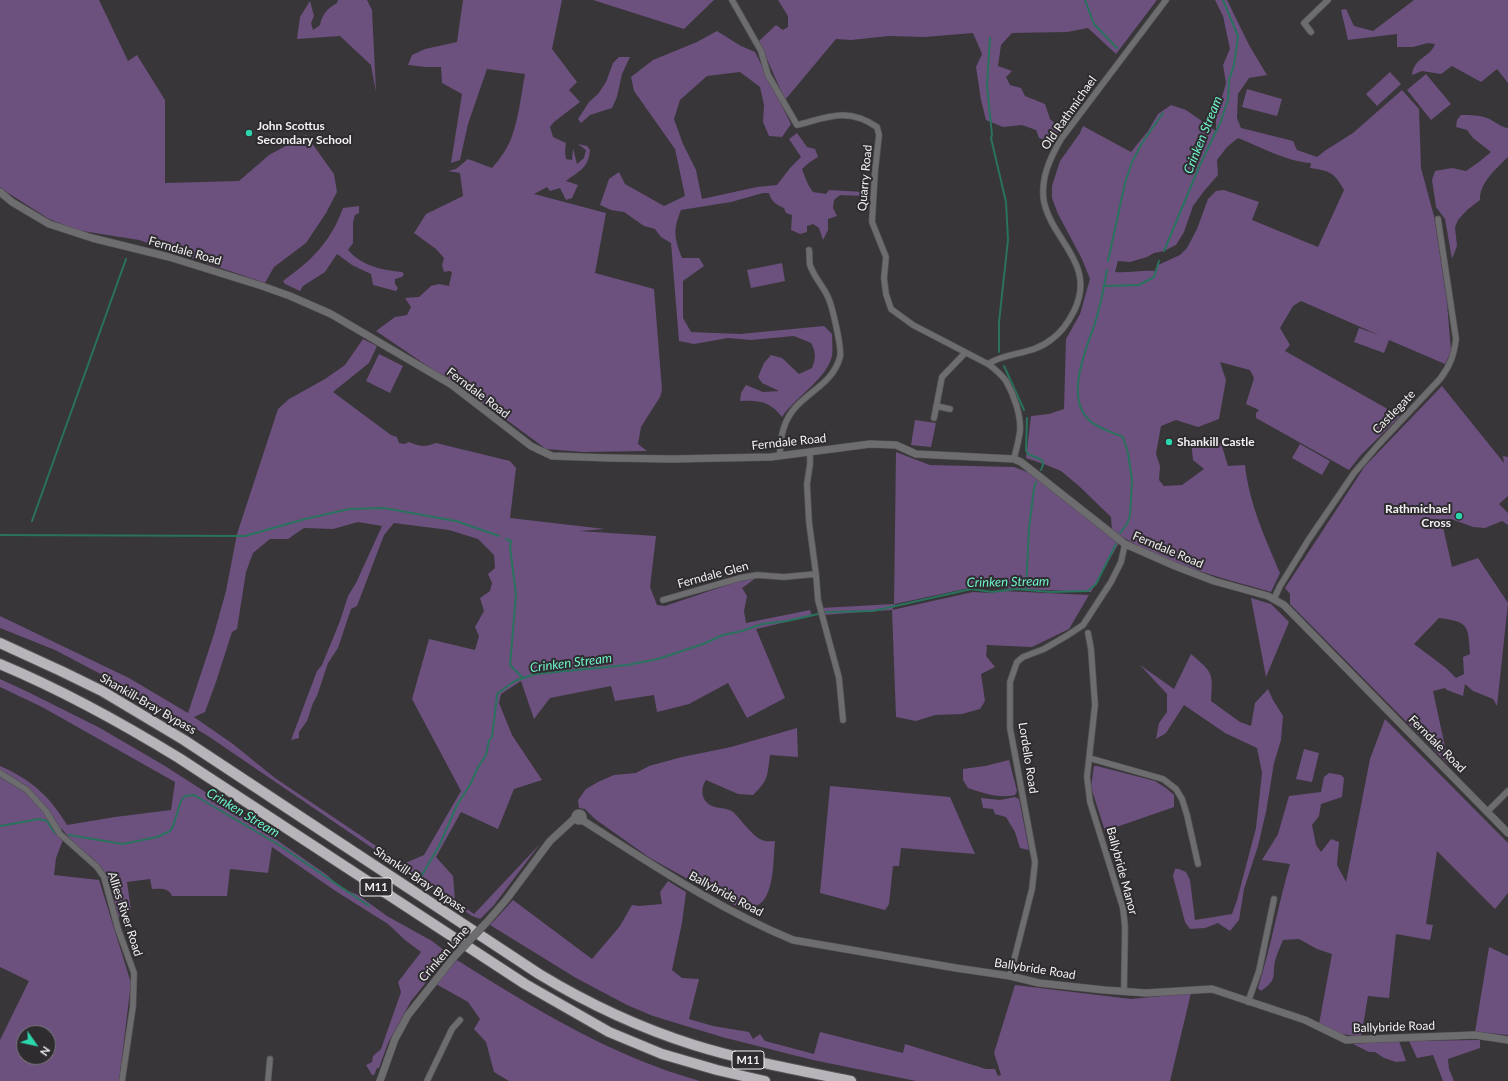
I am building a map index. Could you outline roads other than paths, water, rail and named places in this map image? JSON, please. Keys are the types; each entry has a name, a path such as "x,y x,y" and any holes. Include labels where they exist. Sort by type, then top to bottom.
{"highway":[{"name":"Shankill-Bray Bypass","path":"0,643 102,691 184,740 474,931 567,990 625,1018 694,1045 760,1063 851,1081"},
{"name":"M11","path":"0,664 33,678 78,701 167,750 525,984 609,1032 662,1054 717,1070 765,1081"}],"street":[{"name":"Quarry Road","path":"732,0 761,50 768,76 797,125 824,117 838,115 865,119 877,127 880,135 875,172 872,222 886,258 884,278 886,294 891,309 913,326 988,364 999,373 1006,382 1017,407 1020,431 1014,458"},
{"name":"Old Rathmichael","path":"988,364 1005,356 1024,353 1052,340 1061,331 1079,302 1081,288 1078,269 1074,258 1056,229 1044,202 1046,171 1051,156 1061,139 1166,0"},
{"path":"1311,32 1304,23 1328,0"},
{"name":"Ferndale Road","path":"0,192 12,202 49,224 92,238 169,257 262,286 290,296 331,314 452,385 531,446 552,456 672,459 763,457 870,444 896,445 916,454 1014,458 1125,544 1214,581 1268,596 1284,605 1508,833"},
{"name":"Castlegate","path":"1274,599 1280,586 1309,539 1354,473 1436,383 1447,369 1453,358 1456,339 1438,219"},
{"path":"780,455 780,441 784,426 793,410 819,389 832,375 840,357 839,336 828,296 810,266 809,250"},
{"path":"934,418 942,377 965,352"},
{"path":"936,406 950,408"},
{"path":"810,452 807,484 809,522 818,600 839,678 843,720"},
{"name":"Lordello Road","path":"1010,976 1032,889 1035,862 1010,728 1010,682 1017,662 1023,656 1044,649 1083,625 1111,582 1121,562 1125,544"},
{"name":"Ferndale Glen","path":"663,600 740,578 758,575 784,577 816,574"},
{"name":"Ballybride Manor","path":"1088,633 1091,649 1095,705 1087,777 1090,802 1123,908 1125,927 1124,991"},
{"path":"1089,758 1163,779 1176,789 1182,798 1187,815 1198,864"},
{"name":"Allies River Road","path":"0,773 27,790 46,811 60,834 97,868 104,877 118,929 134,973 133,1006 122,1081"},
{"path":"1487,812 1508,791"},
{"name":"Ballybride Road","path":"578,819 691,889 769,930 793,940 1010,976 1039,983 1146,993 1212,989 1305,1020 1346,1040 1475,1035 1508,1040"},
{"name":"Crinken Lane","path":"380,1081 395,1039 408,1014 454,957 506,900 550,841 578,819"},
{"path":"1248,1002 1259,971 1274,899"},
{"path":"427,1081 452,1029 460,1020"},
{"path":"268,1081 270,1059"}],"waterway":[{"path":"1085,0 1094,24 1117,48"},
{"name":"Crinken Stream","path":"1164,251 1199,167 1221,121 1228,100 1229,80 1234,65 1238,36 1223,0"},
{"path":"990,38 987,86 992,135 991,138 1006,202 1008,240 999,322 999,352"},
{"path":"1108,261 1125,183 1132,162 1142,143 1163,113"},
{"path":"32,521 126,259"},
{"name":"Crinken Stream","path":"1105,286 1139,285 1154,277 1159,261"},
{"name":"Crinken Stream","path":"1107,270 1098,312 1079,374 1078,399 1082,410 1091,422 1123,437 1128,453 1132,480 1130,516 1127,524 1120,533"},
{"path":"1004,366 1024,410"},
{"path":"1027,418 1026,450 1028,454 1042,460 1043,465 1041,470"},
{"path":"1026,590 1029,528 1036,482"},
{"path":"0,535 245,536 305,519 349,509 384,508 456,521 499,536"},
{"path":"506,539 511,541 510,547 516,594 510,665 523,678"},
{"name":"Crinken Stream","path":"826,612 873,611 971,589 992,592 1016,589 1051,592 1088,591 1096,584 1116,544"},
{"name":"Crinken Stream","path":"422,875 439,846 457,805 486,755 489,741 492,737 498,693 515,681 535,674 627,665 658,659 703,644 723,635 742,631 762,624 787,621 818,614"},
{"name":"Crinken Stream","path":"69,835 123,844 157,837 170,831 181,801 185,796 194,795 279,845 369,906"},
{"name":"Crinken Stream","path":"0,826 39,819 47,821 55,833"}],"place":[{"name":"John Scottus Secondary School","path":"249,133"},
{"name":"Shankill Castle","path":"1169,442"},
{"name":"Rathmichael Cross","path":"1459,516"}]}
